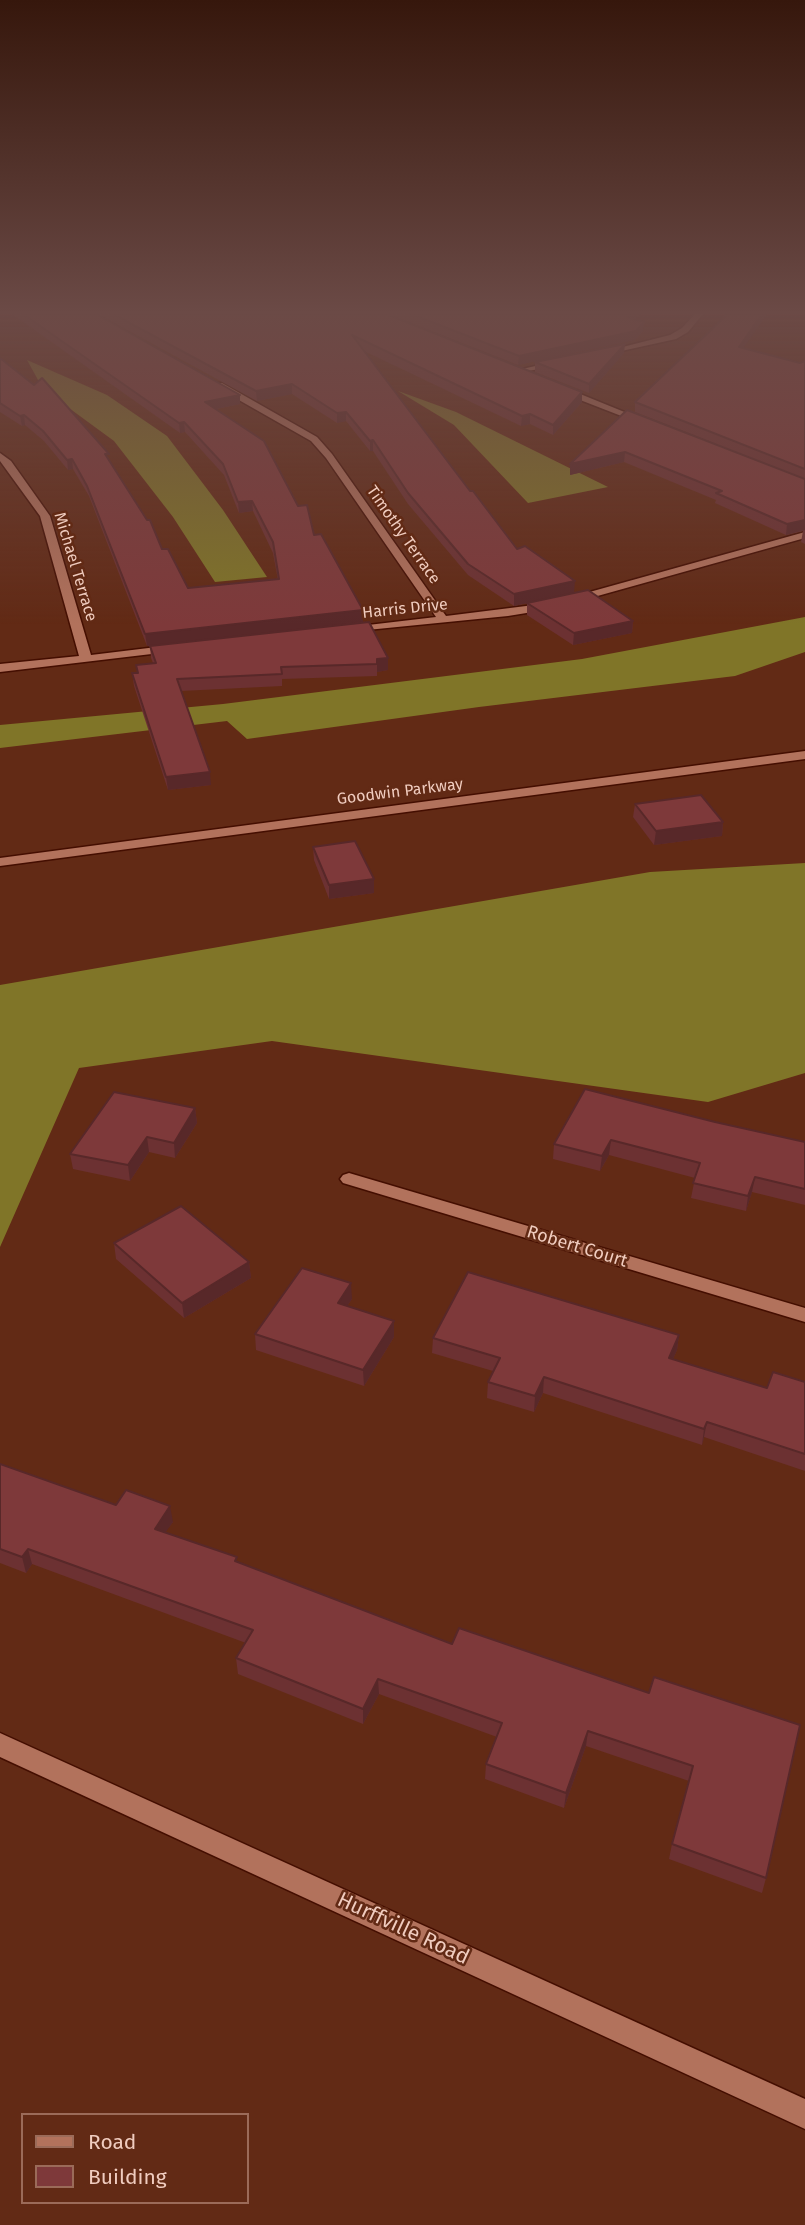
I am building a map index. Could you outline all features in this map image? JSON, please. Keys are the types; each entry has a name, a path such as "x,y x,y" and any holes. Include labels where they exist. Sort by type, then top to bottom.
{"street":[{"name":"Timothy Terrace","path":"276,418 314,439 443,621"},
{"path":"635,418 655,426"},
{"name":"Michael Terrace","path":"0,456 8,463 45,516 86,659"},
{"name":"Harris Drive","path":"333,632 443,621 551,606 805,535"},
{"path":"0,668 182,648"},
{"name":"Goodwin Parkway","path":"0,862 805,755"},
{"name":"Robert Court","path":"349,1179 805,1315"},
{"name":"Hurffville Road","path":"0,1745 805,2114"}],"shaded area":[{"path":"82,418 140,418 167,436 223,510 267,577 215,582 173,517 114,441"},
{"path":"442,418 468,418 608,487 528,503 454,425"},
{"path":"805,617 805,652 735,676 247,739 227,721 0,748 0,725 223,704 582,659"},
{"path":"805,863 805,1073 708,1102 272,1041 79,1068 0,1247 0,985 650,872"}],"building":[{"path":"27,418 77,418 109,454 105,454 147,520 150,520 162,549 168,549 188,588 279,579 273,542 252,501 238,502 223,464 184,422 179,423 172,418 229,418 264,441 298,506 307,505 314,535 321,534 363,610 145,634 87,486 72,459 67,460 43,431"},
{"path":"351,418 415,418 517,549 525,546 575,581 514,594 468,564 408,493 373,440 370,441"},
{"path":"538,418 559,418 553,425"},
{"path":"619,418 647,418 805,479 805,520 787,524 716,493 722,491 625,452 570,464"},
{"path":"675,418 805,418 805,469"},
{"path":"588,590 633,621 574,633 527,603"},
{"path":"369,622 388,658 377,659 377,664 281,667 282,674 177,679 210,772 166,777 132,673 138,673 136,665 156,663 150,646"},
{"path":"701,795 723,822 656,831 635,804"},
{"path":"355,841 374,879 329,885 313,847"},
{"path":"585,1089 805,1142 805,1189 755,1177 748,1196 693,1183 700,1163 611,1140 602,1156 554,1144"},
{"path":"114,1092 195,1108 174,1143 147,1137 128,1165 70,1154"},
{"path":"181,1206 249,1262 182,1303 114,1243"},
{"path":"302,1268 351,1283 338,1303 394,1321 363,1370 255,1334"},
{"path":"468,1272 679,1335 669,1358 767,1388 773,1372 805,1382 805,1454 707,1422 704,1429 544,1377 535,1396 488,1382 500,1358 433,1338"},
{"path":"0,1464 116,1505 126,1490 170,1506 155,1529 237,1557 235,1561 452,1644 459,1628 649,1693 654,1677 800,1725 766,1878 672,1844 693,1766 588,1731 566,1793 486,1764 502,1723 378,1679 363,1709 236,1658 253,1630 28,1549 22,1557 0,1549"}]}
